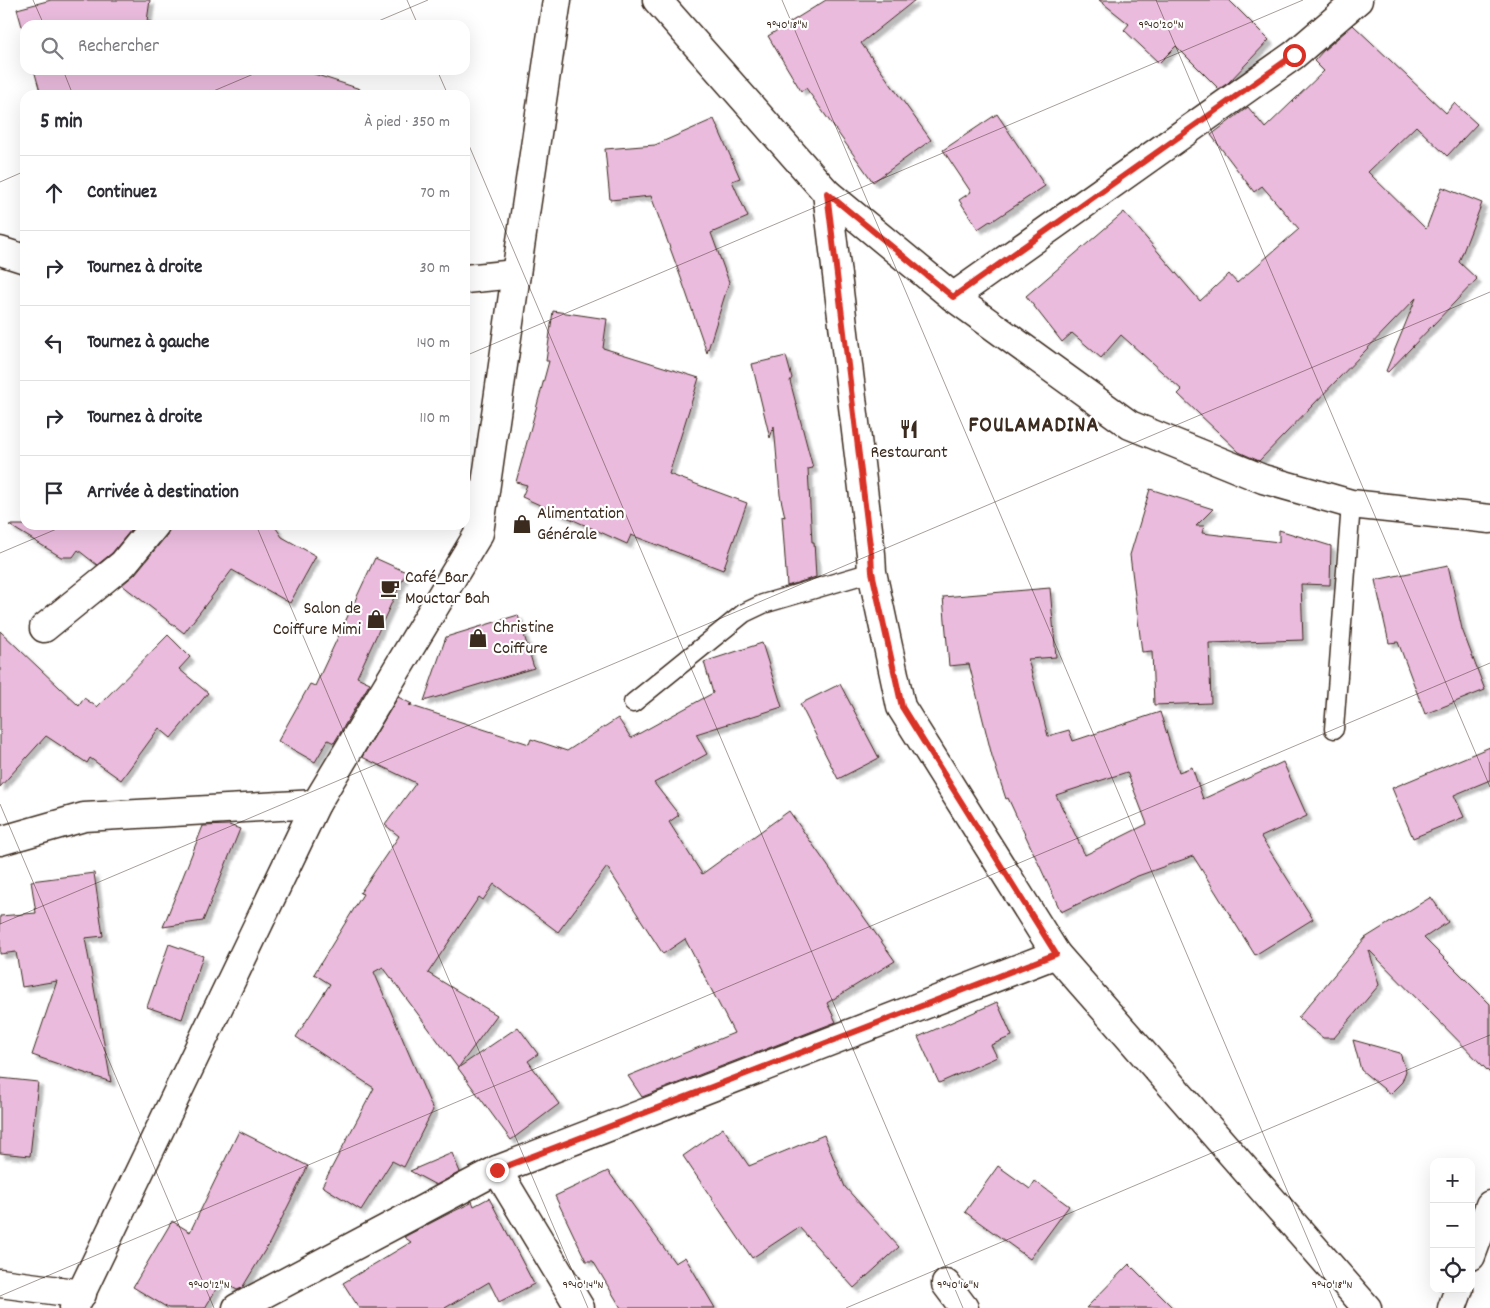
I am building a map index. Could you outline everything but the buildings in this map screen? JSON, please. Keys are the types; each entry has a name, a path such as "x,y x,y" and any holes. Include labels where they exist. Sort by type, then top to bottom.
{"street":[{"path":"0,1283 78,1301 316,804 479,534 557,0"},
{"path":"657,0 827,193 953,297 1130,425 1263,479 1351,504 1490,520"},
{"path":"953,297 1294,55 1358,0"},
{"path":"827,193 872,572 902,707 1056,954 1367,1308"},
{"path":"0,251 20,257"},
{"path":"470,279 516,274"},
{"path":"44,628 123,564 151,530"},
{"path":"0,840 84,817 316,804"},
{"path":"237,1308 497,1170 1056,954"},
{"path":"497,1170 580,1308"},
{"path":"1474,1248 1490,1206"},
{"path":"946,1284 964,1308"},
{"path":"1452,1308 1458,1293"}],"lane":[{"path":"1334,729 1351,504"},
{"path":"633,703 744,613 763,604 872,572"}],"place":[{"name":"Restaurant","path":"909,429"},
{"name":"Alimentation Générale","path":"522,524"},
{"name":"Café_Bar Mouctar Bah","path":"390,588"},
{"name":"Salon de Coiffure Mimi","path":"376,619"},
{"name":"Christine Coiffure","path":"478,638"}],"district":[{"name":"FOULAMADINA","path":"1034,426"}],"route":[{"path":"497,1170 1056,954 902,707 872,572 827,193 953,297 1294,55"}]}
